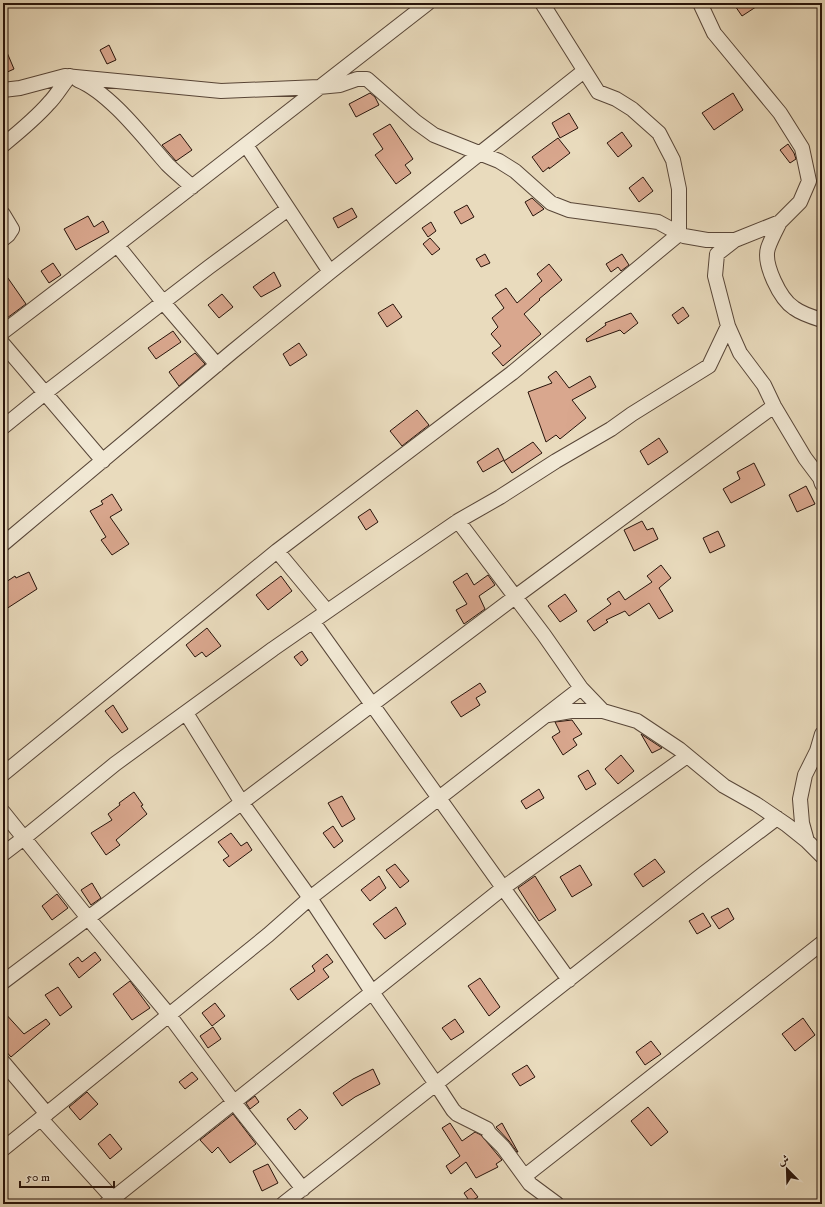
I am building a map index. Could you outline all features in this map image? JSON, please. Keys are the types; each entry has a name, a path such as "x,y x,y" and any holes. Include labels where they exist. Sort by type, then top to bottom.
{"street":[{"path":"3,332 428,3"},
{"path":"542,3 598,92 616,99 632,108 659,133 673,160 679,189 679,234"},
{"path":"700,3 714,33 780,113 802,148 809,181 800,202 780,222 768,249 769,268 781,294 792,307 810,317 822,320"},
{"path":"3,544 330,272 584,71"},
{"path":"3,90 20,88 65,76 221,91 319,88 340,85 357,79 367,79 416,122 434,135 499,161 515,171 551,203 569,210 624,216 658,222 684,236 707,240 735,240"},
{"path":"3,145 34,119 51,102 70,76"},
{"path":"70,76 85,83 103,96 192,187"},
{"path":"246,144 330,272"},
{"path":"3,427 163,302 288,208"},
{"path":"3,214 12,229 3,239"},
{"path":"780,222 735,240 717,254 715,276 728,326 740,353 764,385 774,406 805,458 820,478 822,484"},
{"path":"3,774 277,551 512,373 679,234"},
{"path":"117,245 217,365"},
{"path":"3,854 115,764 327,611 458,521 611,429 709,366 728,326"},
{"path":"3,344 103,461"},
{"path":"3,982 515,597 774,406"},
{"path":"458,521 544,635 581,688 603,711"},
{"path":"277,551 327,611"},
{"path":"313,622 569,980"},
{"path":"3,1149 268,935 310,898 581,688"},
{"path":"546,715 571,711 603,711 636,721 679,749 724,786 777,818 808,841 822,856"},
{"path":"186,713 242,803 310,898 453,1110 457,1114 487,1129 503,1147 530,1184 557,1204"},
{"path":"808,841 802,823 800,800 805,775 817,751 822,734"},
{"path":"3,1062 112,1202 234,1102 503,888 687,756"},
{"path":"3,812 88,918 169,1015 234,1102 303,1188"},
{"path":"283,1204 703,874 777,818"},
{"path":"524,1176 822,943"}],"building":[{"path":"733,3 762,3 742,16"},
{"path":"3,43 14,69 3,74"},
{"path":"109,45 116,60 107,64 100,50"},
{"path":"370,93 375,97 379,105 356,117 349,104"},
{"path":"733,93 743,110 714,130 702,113"},
{"path":"569,113 578,128 560,138 552,123"},
{"path":"390,124 413,159 405,165 411,173 396,184 375,155 383,149 373,134"},
{"path":"622,132 632,146 618,157 607,143"},
{"path":"180,134 192,150 176,161 162,145"},
{"path":"558,138 570,153 543,172 532,157"},
{"path":"788,144 796,159 790,163 780,150"},
{"path":"643,177 653,191 639,202 629,188"},
{"path":"532,198 544,209 533,216 525,202"},
{"path":"467,205 474,217 461,224 454,212"},
{"path":"352,208 357,217 338,228 333,218"},
{"path":"88,216 94,227 103,221 109,232 76,250 64,229"},
{"path":"431,222 436,231 428,237 422,228"},
{"path":"430,238 440,249 432,255 423,244"},
{"path":"485,254 490,263 481,267 476,259"},
{"path":"622,254 629,265 621,271 618,267 611,272 606,264"},
{"path":"53,263 61,275 49,283 41,271"},
{"path":"549,264 562,280 524,314 541,334 503,366 492,353 501,346 491,334 498,327 492,318 504,308 495,295 506,288 517,303 542,281 537,274"},
{"path":"3,271 26,304 3,321"},
{"path":"274,272 281,286 261,297 253,287"},
{"path":"222,294 233,307 219,318 208,305"},
{"path":"393,304 402,317 387,327 378,313"},
{"path":"683,307 689,316 678,324 672,315"},
{"path":"631,313 638,323 624,334 620,330 587,342 586,339 606,325 605,323"},
{"path":"173,331 181,342 156,359 148,348"},
{"path":"299,343 307,355 290,366 283,354"},
{"path":"195,353 205,364 179,386 169,372"},
{"path":"556,371 569,388 590,376 596,387 572,400 586,418 560,439 556,435 546,442 528,392 552,383 548,377"},
{"path":"417,410 429,425 402,446 390,431"},
{"path":"659,438 668,452 648,465 640,451"},
{"path":"533,442 542,453 512,473 504,461"},
{"path":"498,448 504,460 483,472 477,462"},
{"path":"754,463 765,485 731,503 723,489 740,479 737,472"},
{"path":"806,486 815,504 797,512 789,495"},
{"path":"112,494 122,510 110,517 129,544 112,555 101,540 106,537 90,511 103,504 101,501"},
{"path":"370,509 378,522 366,530 358,517"},
{"path":"642,521 647,530 653,528 658,539 634,551 624,530"},
{"path":"718,531 725,546 710,553 703,538"},
{"path":"661,565 671,578 659,588 673,611 659,619 649,603 629,616 625,611 606,620 608,622 594,631 587,621 611,604 607,599 619,591 625,600 652,582 647,576"},
{"path":"29,572 37,589 3,611 3,584 15,576 16,578"},
{"path":"467,573 474,585 488,575 495,585 479,596 485,609 464,624 456,610 467,604 453,582"},
{"path":"281,576 292,591 268,610 256,595"},
{"path":"565,594 577,611 560,622 548,606"},
{"path":"207,628 221,646 206,657 202,652 195,657 186,645"},
{"path":"302,651 308,660 301,666 294,657"},
{"path":"480,683 486,692 476,698 480,705 461,717 451,702"},
{"path":"113,705 128,729 122,733 105,711"},
{"path":"572,720 582,734 573,739 577,745 563,755 552,737 560,732 555,722"},
{"path":"641,734 662,748 652,753"},
{"path":"621,755 634,771 618,784 605,769"},
{"path":"588,770 596,784 586,790 578,776"},
{"path":"539,789 544,798 526,809 521,801"},
{"path":"134,792 147,814 116,840 120,845 106,855 91,833 112,820 108,814 120,805 119,803"},
{"path":"342,796 355,819 342,827 328,803"},
{"path":"333,826 343,841 334,848 323,833"},
{"path":"231,833 241,846 247,842 252,850 229,867 223,860 229,856 218,842"},
{"path":"655,859 665,872 643,887 634,874"},
{"path":"395,864 409,881 400,888 386,870"},
{"path":"580,865 592,885 572,897 560,877"},
{"path":"379,876 386,888 370,901 361,890"},
{"path":"535,876 556,910 539,921 518,888"},
{"path":"92,883 101,898 91,905 81,890"},
{"path":"57,894 68,908 52,920 42,906"},
{"path":"396,907 406,924 385,939 373,924"},
{"path":"728,908 734,919 719,929 711,917"},
{"path":"703,913 711,926 697,934 689,921"},
{"path":"95,952 101,960 79,978 69,964 78,957 82,962"},
{"path":"327,954 333,962 323,969 329,977 298,1000 290,989 315,971 312,966"},
{"path":"480,978 500,1007 489,1016 468,986"},
{"path":"130,981 150,1008 132,1020 113,994"},
{"path":"58,987 72,1007 60,1016 45,995"},
{"path":"215,1003 225,1016 212,1026 202,1013"},
{"path":"3,1011 24,1034 46,1019 50,1024 11,1057 3,1048"},
{"path":"803,1018 815,1035 795,1051 782,1034"},
{"path":"455,1019 464,1032 451,1040 442,1028"},
{"path":"213,1027 221,1039 208,1048 200,1036"},
{"path":"651,1041 661,1054 645,1065 636,1052"},
{"path":"527,1065 535,1077 520,1086 512,1074"},
{"path":"373,1069 380,1084 355,1097 342,1106 333,1093 353,1079"},
{"path":"192,1072 198,1079 185,1089 179,1082"},
{"path":"87,1092 98,1104 80,1120 69,1107"},
{"path":"255,1096 259,1102 250,1109 246,1103"},
{"path":"648,1107 668,1132 651,1146 631,1121"},
{"path":"300,1109 308,1118 295,1130 287,1119"},
{"path":"233,1114 256,1144 230,1163 218,1147 212,1153 200,1140"},
{"path":"450,1123 462,1141 475,1132 481,1135 502,1160 496,1164 498,1167 476,1178 466,1162 451,1174 446,1166 460,1156 442,1128"},
{"path":"502,1123 518,1152 496,1127"},
{"path":"110,1134 122,1149 110,1159 98,1144"},
{"path":"268,1164 278,1183 262,1191 253,1171"},
{"path":"471,1188 478,1197 470,1202 464,1193"}]}
